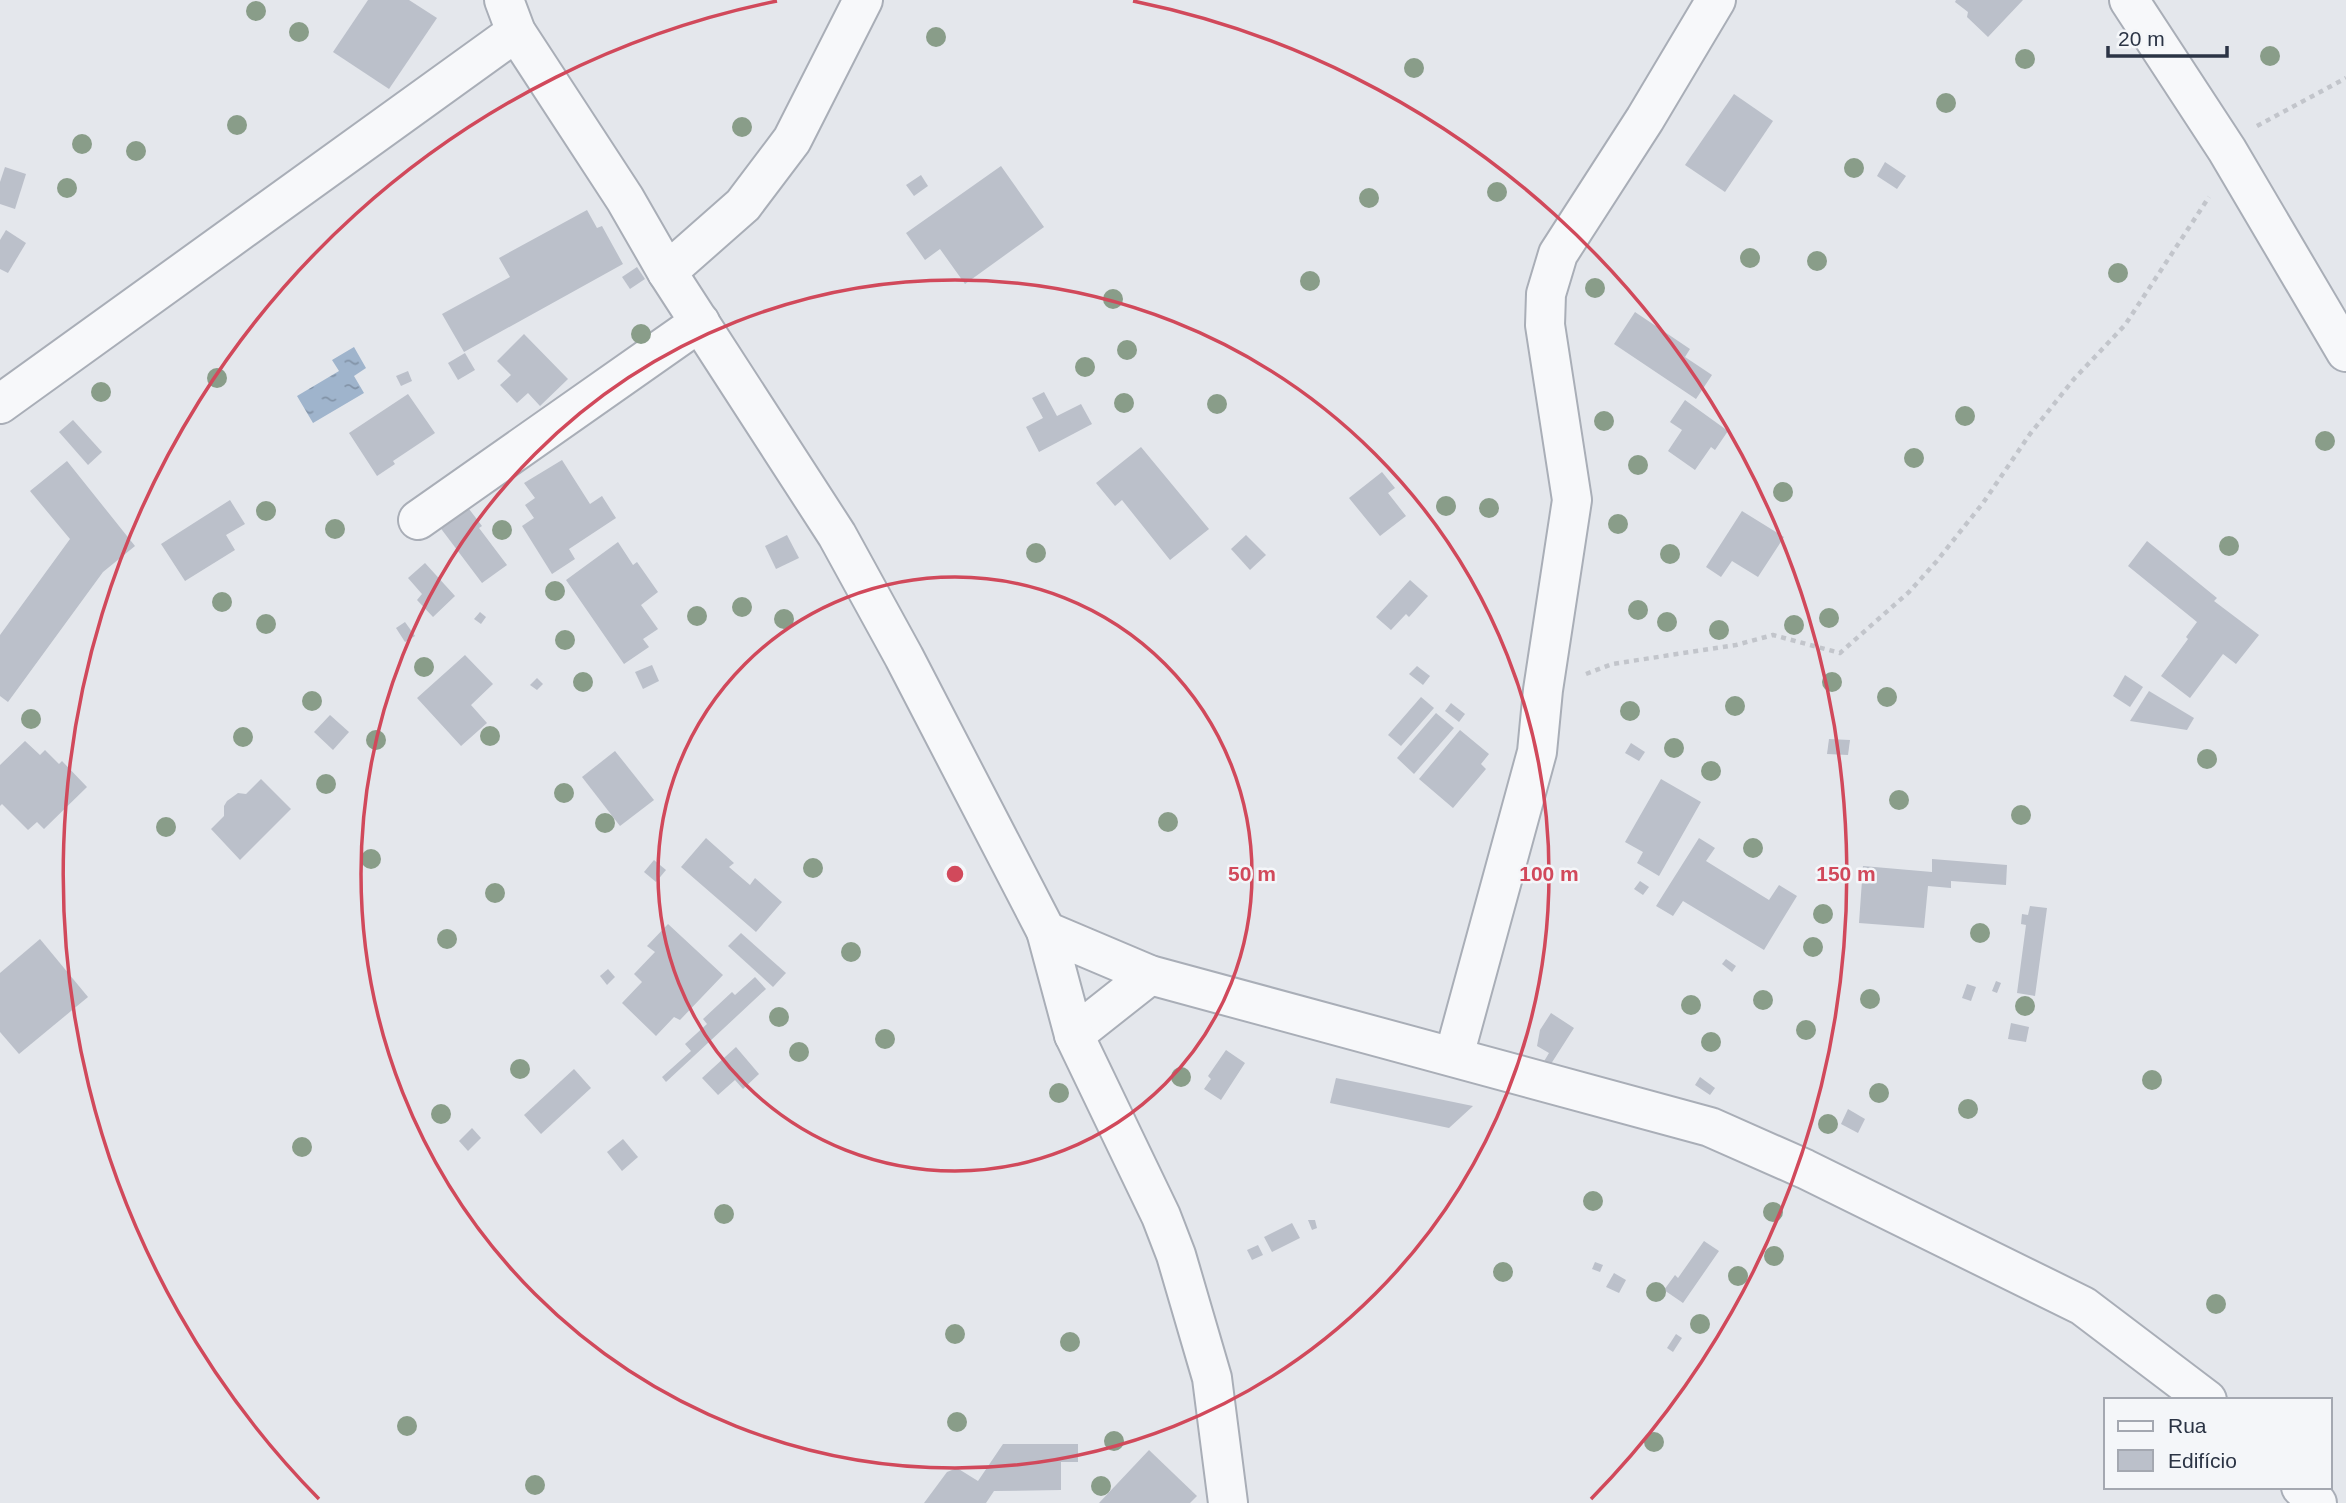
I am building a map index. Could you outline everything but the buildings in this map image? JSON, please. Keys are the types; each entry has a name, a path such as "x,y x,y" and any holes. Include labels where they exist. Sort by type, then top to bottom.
{"street":[{"path":"667,272 743,205 792,140 863,0"},
{"path":"1454,1056 1537,752 1543,690 1572,500 1545,325 1546,294 1558,254 1716,0"},
{"path":"2129,0 2227,150 2346,352"},
{"path":"0,404 510,16 625,199 667,272 837,535 904,657 1046,931 1074,1035 1161,1216 1176,1255 1212,1378 1228,1503"},
{"path":"418,520 700,322"},
{"path":"1046,931 1150,975 1710,1127 1805,1169 2083,1306 2204,1398"},
{"path":"1074,1035 1150,975"},
{"path":"2303,1489 2317,1503"}],"path":[{"path":"1543,690 1612,664 1736,645 1773,635 1840,653 1909,592 1936,562 1983,503 2030,434 2074,379 2125,325 2210,195 2227,150 2240,136 2346,78"}],"water":[{"path":"354,347 366,368 354,376 364,393 313,423 297,396 339,371 332,360"}]}
